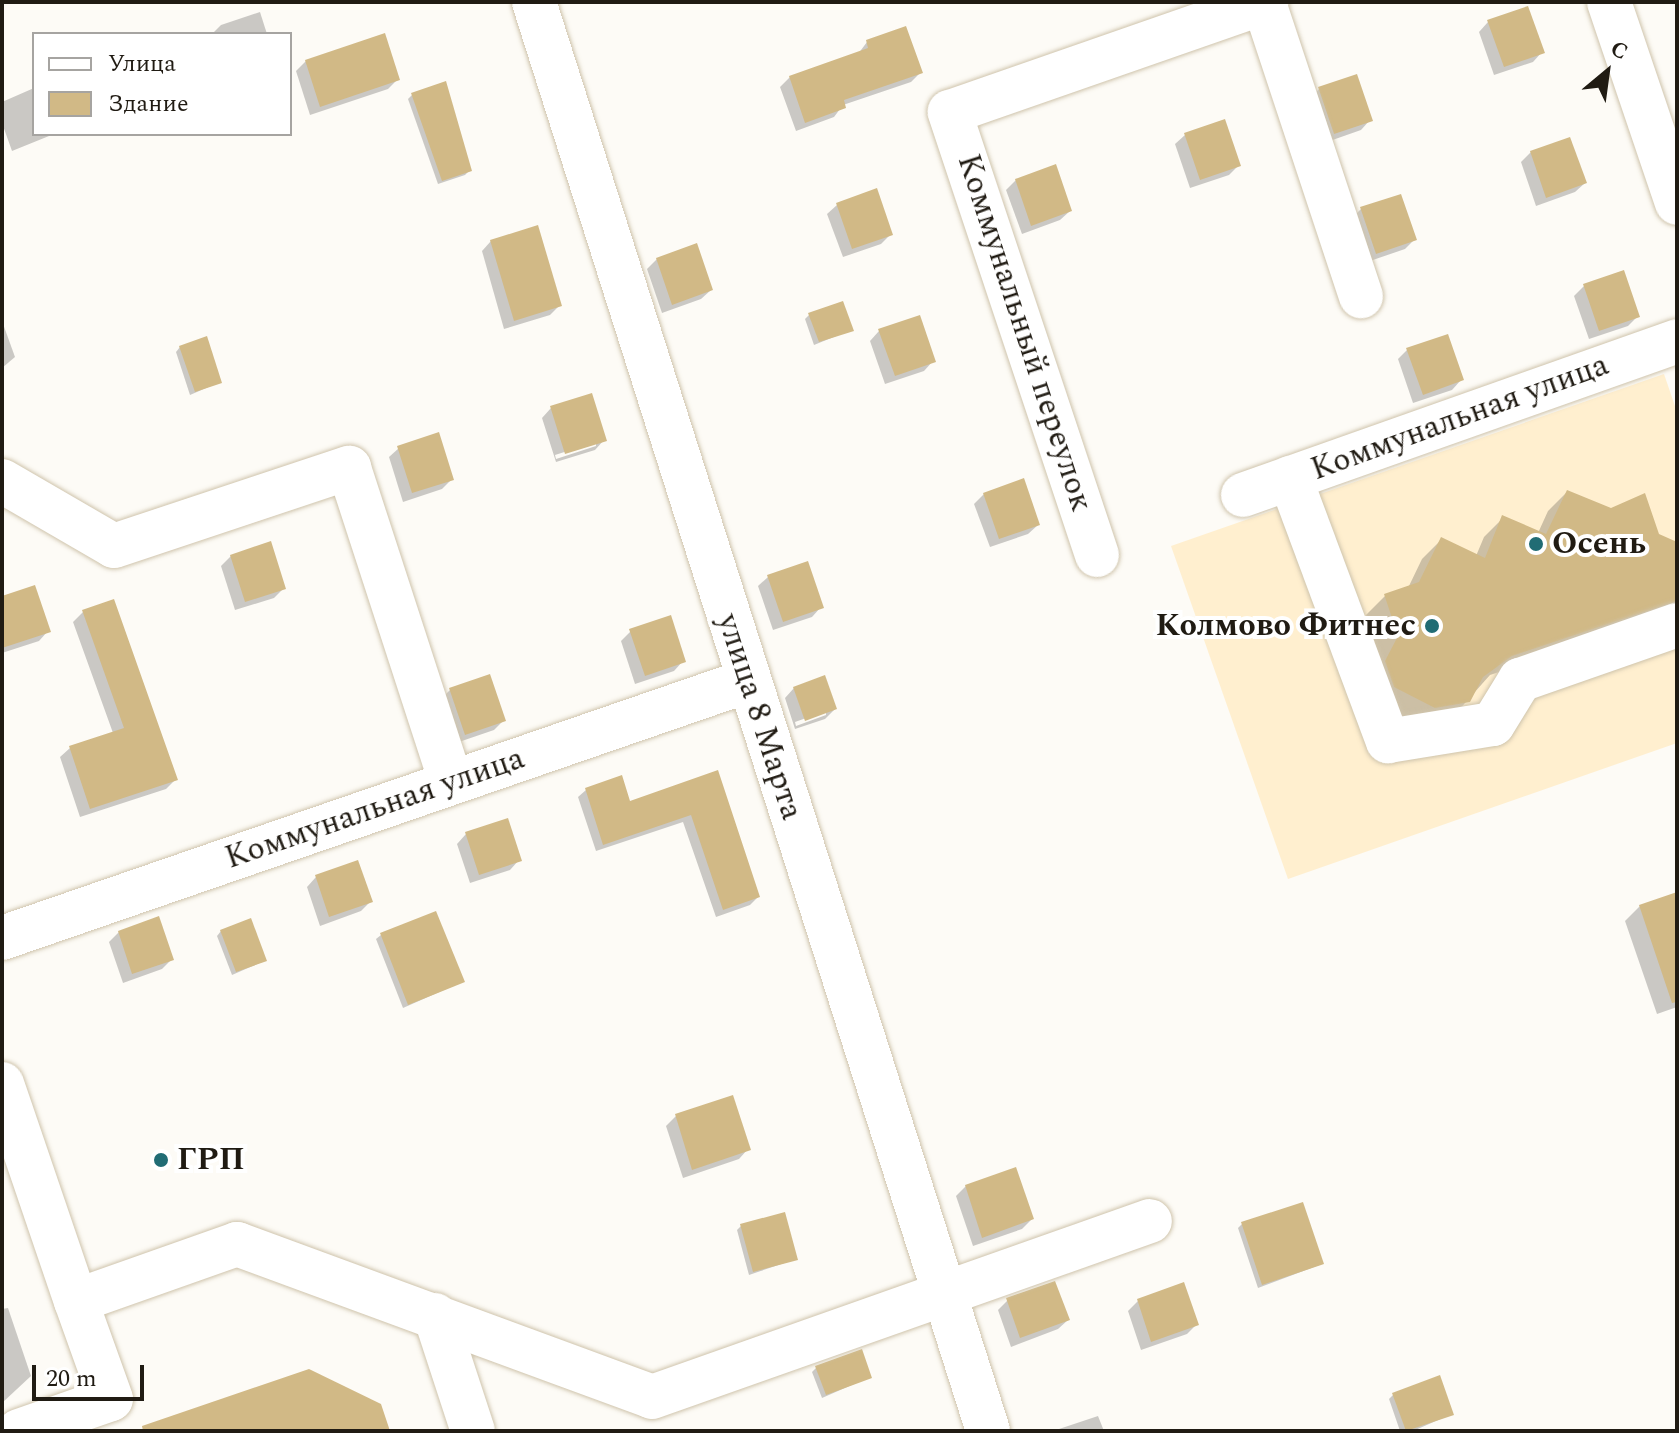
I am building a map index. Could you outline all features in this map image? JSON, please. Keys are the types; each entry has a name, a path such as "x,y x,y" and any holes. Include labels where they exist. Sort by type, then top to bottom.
{"street":[{"name":"улица 8 Марта","path":"534,2 747,681 988,1431"},
{"path":"1265,2 1361,296"},
{"name":"Коммунальный переулок","path":"1097,555 950,112 1265,2"},
{"path":"1609,2 1677,203"},
{"name":"Коммунальная улица","path":"1243,495 1677,341"},
{"path":"2,481 114,546 349,468 451,782"},
{"path":"1290,478 1388,741 1493,724 1520,680 1677,625"},
{"name":"Коммунальная улица","path":"2,938 747,681"},
{"path":"2,1084 15,1165 76,1301 116,1415 19,1431"},
{"path":"76,1301 237,1244 652,1397 1150,1221"},
{"path":"435,1315 473,1431"}],"shaded area":[{"path":"1664,374 1677,412 1677,743 1288,879 1171,546"}],"building":[{"path":"1528,6 1545,53 1504,67 1487,20"},
{"path":"906,26 923,73 844,100 846,108 805,123 789,76 868,48 866,40"},
{"path":"385,33 400,80 320,107 305,60"},
{"path":"1357,74 1373,121 1334,134 1318,87"},
{"path":"446,81 472,171 442,181 411,93"},
{"path":"1225,119 1241,166 1200,180 1184,133"},
{"path":"1570,137 1587,183 1546,198 1530,151"},
{"path":"1056,164 1072,211 1031,226 1015,179"},
{"path":"877,188 893,235 852,249 836,203"},
{"path":"1401,194 1417,240 1376,254 1360,207"},
{"path":"538,225 562,306 514,321 490,240"},
{"path":"697,243 713,290 672,305 656,258"},
{"path":"1624,270 1640,317 1599,331 1583,284"},
{"path":"843,301 854,331 819,342 808,313"},
{"path":"920,315 936,362 895,376 878,329"},
{"path":"1448,334 1464,380 1423,395 1406,348"},
{"path":"207,336 222,383 195,392 179,346"},
{"path":"592,393 607,441 565,454 550,406"},
{"path":"439,432 454,480 412,493 397,446"},
{"path":"1024,478 1040,525 999,539 983,493"},
{"path":"1567,490 1611,508 1645,493 1659,534 1677,542 1677,601 1512,656 1483,677 1470,702 1435,708 1394,687 1385,661 1398,636 1384,594 1419,582 1441,537 1485,558 1502,515 1546,534"},
{"path":"271,541 286,589 245,602 230,555"},
{"path":"808,561 824,608 783,622 767,575"},
{"path":"35,585 51,632 2,648 2,596"},
{"path":"114,599 178,780 90,809 69,746 124,728 82,610"},
{"path":"671,615 686,662 645,676 629,629"},
{"path":"490,674 506,721 465,735 449,688"},
{"path":"825,675 837,709 805,721 793,687"},
{"path":"718,770 760,897 723,910 691,815 603,845 585,788 622,775 630,801"},
{"path":"508,818 522,861 479,875 465,832"},
{"path":"358,860 373,902 329,917 315,875"},
{"path":"1677,892 1677,1002 1672,1003 1639,905"},
{"path":"436,911 465,982 408,1005 380,933"},
{"path":"159,916 174,960 132,974 118,931"},
{"path":"251,918 267,961 236,972 220,930"},
{"path":"733,1095 751,1150 692,1170 675,1114"},
{"path":"1016,1167 1034,1219 982,1238 965,1185"},
{"path":"1303,1202 1324,1264 1262,1285 1241,1222"},
{"path":"785,1212 798,1260 753,1272 740,1224"},
{"path":"1055,1281 1070,1320 1020,1338 1006,1298"},
{"path":"1184,1282 1199,1325 1151,1342 1137,1299"},
{"path":"862,1349 872,1378 826,1395 815,1366"},
{"path":"309,1369 381,1404 390,1431 143,1431 142,1426"},
{"path":"1440,1375 1454,1415 1406,1431 1392,1393"}],"place":[{"name":"Осень","path":"1536,544"},
{"name":"Колмово Фитнес","path":"1432,626"},
{"name":"ГРП","path":"161,1160"}]}
